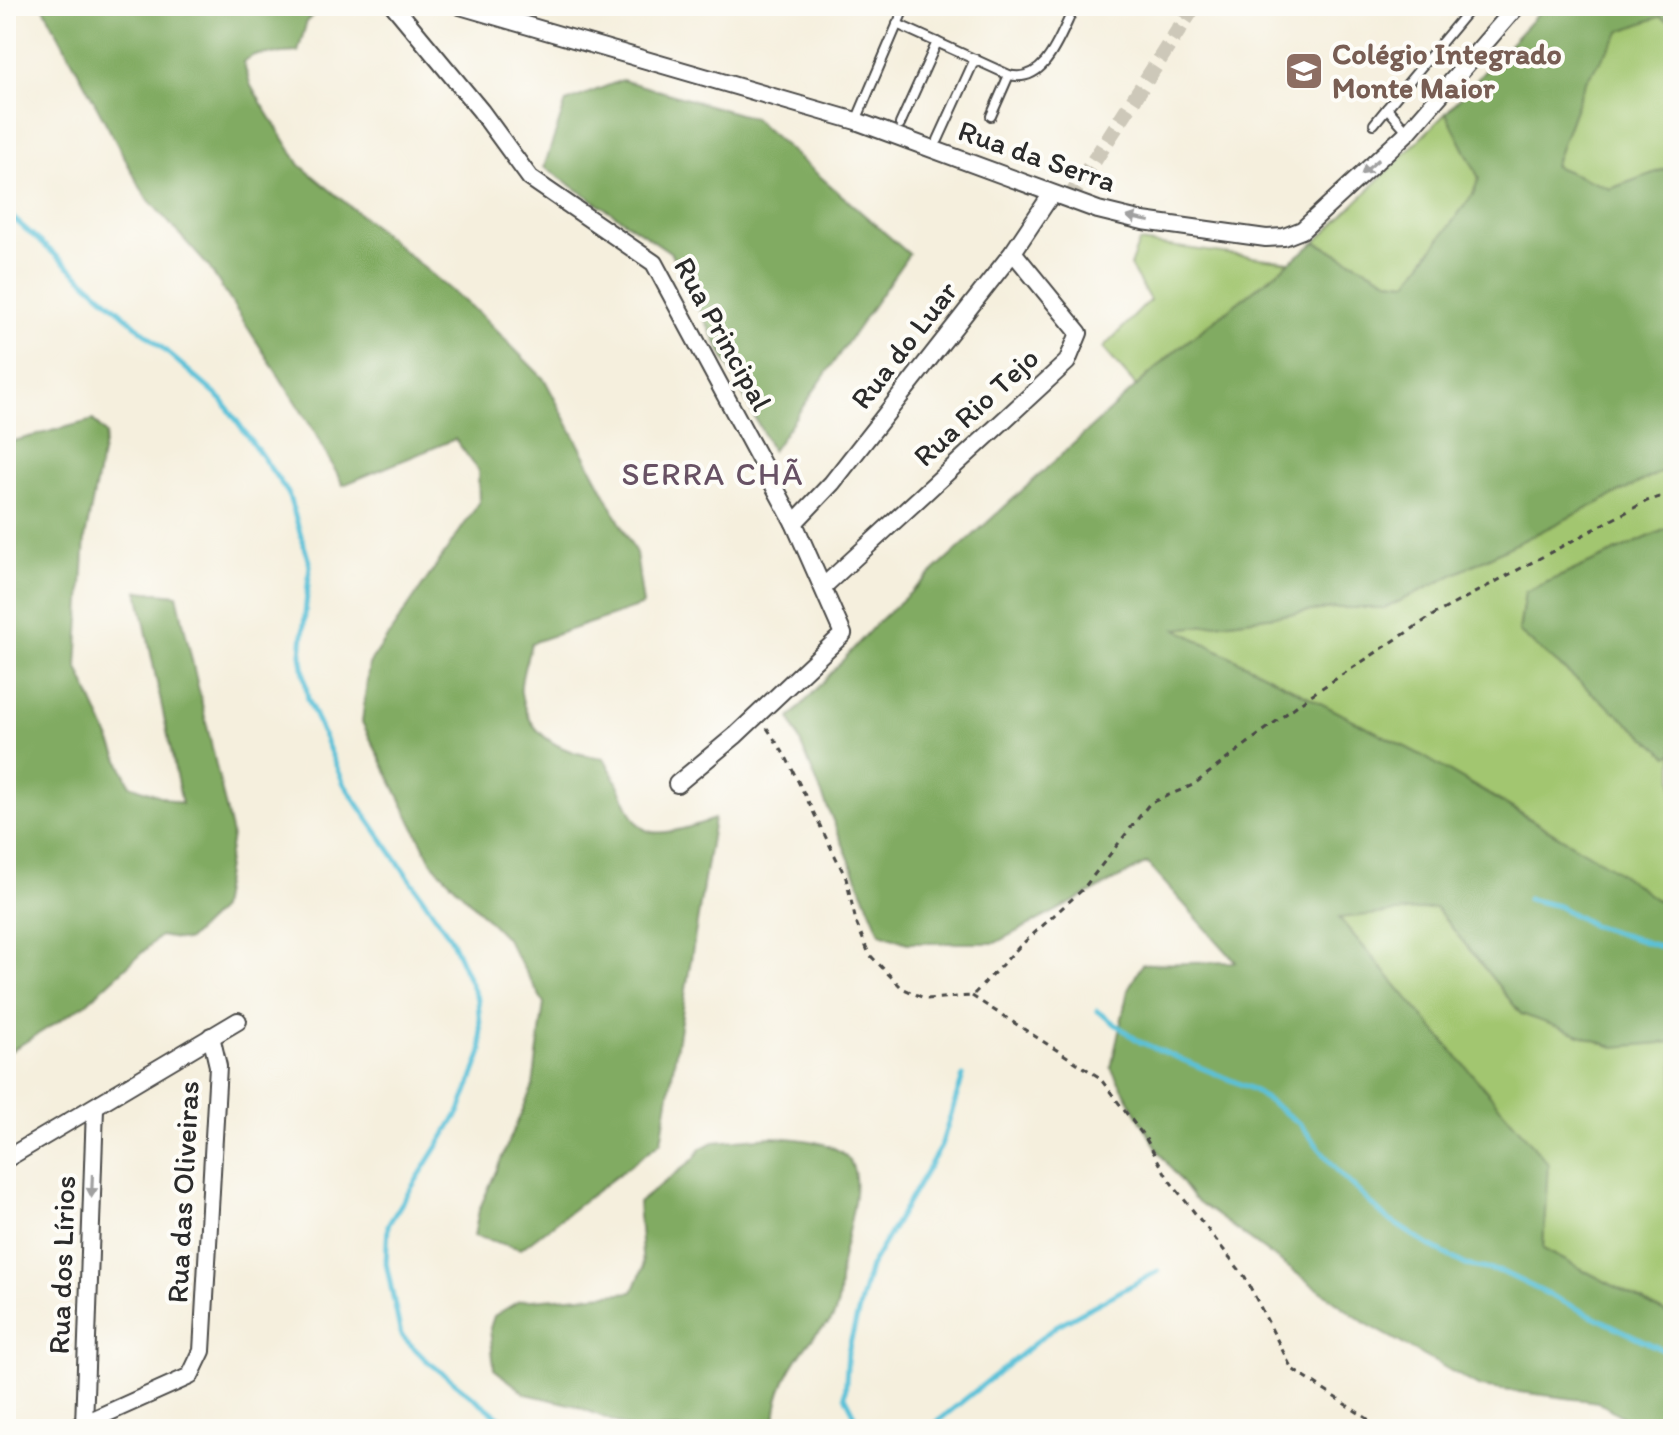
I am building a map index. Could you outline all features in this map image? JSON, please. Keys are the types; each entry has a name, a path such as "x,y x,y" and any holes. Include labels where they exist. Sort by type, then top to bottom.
{"street":[{"name":"Rua Principal","path":"394,6 448,69 530,178 654,263 794,523 843,634 757,713"},
{"name":"Rua da Serra","path":"460,6 500,10 856,121 1068,201 1143,221 1240,236 1284,237 1302,230 1408,132 1517,6"},
{"name":"Rua do Luar","path":"794,523 832,483 1013,252 1051,195"},
{"name":"Rua Rio Tejo","path":"824,586 1067,362 1079,333 1013,252"},
{"path":"677,784 736,735 757,713"},
{"path":"6,1159 238,1021"},
{"name":"Rua das Oliveiras","path":"78,1427 190,1376 202,1351 218,1066 211,1036"},
{"name":"Rua dos Lírios","path":"78,1427 95,1108"}],"lane":[{"path":"897,24 1009,75 1026,76 1042,69 1075,6"},
{"path":"1374,124 1472,6"},
{"path":"856,121 903,11"},
{"path":"900,124 937,42"},
{"path":"938,140 975,59"},
{"path":"991,116 1009,75"},
{"path":"1387,108 1408,132"}],"path":[{"path":"972,996 1019,947 1083,889 1150,803 1193,785 1308,697 1435,614 1647,501 1673,493"},
{"path":"757,713 786,757 846,878 856,922 869,954 902,988 926,999 972,996 1099,1077 1146,1139 1177,1190 1245,1277 1292,1369 1383,1429"}],"green space":[{"path":"43,6 323,6 307,21 298,52 254,55 243,62 251,86 300,165 482,316 545,380 636,553 643,605 531,643 522,675 521,693 531,722 550,741 562,748 604,758 640,826 650,831 664,832 714,819 661,1142 521,1249 474,1236 479,1210 533,1086 544,1003 505,937 432,863 362,722 369,664 479,503 478,470 455,439 343,485 314,431 209,267 145,196"},
{"path":"1545,6 1673,6 1673,24 1661,16 1621,31 1585,82 1554,166 1610,189 1673,166 1673,466 1386,608 1335,608 1177,629 1421,755 1611,867 1673,912 1673,1042 1614,1047 1521,1014 1436,908 1339,918 1548,1163 1543,1249 1673,1317 1673,1429 1643,1429 1598,1402 1480,1387 1365,1323 1193,1198 1158,1151 1111,1068 1128,990 1142,964 1236,962 1147,863 995,943 907,943 880,933 790,718 875,625 1175,351 1316,242 1388,280 1408,282 1473,194 1479,178 1446,113"},
{"path":"1661,16 1673,24 1673,166 1610,189 1554,166 1585,82 1621,31"},
{"path":"622,80 753,118 909,254 772,451 670,252 544,167 566,102"},
{"path":"1446,113 1479,178 1473,194 1408,282 1388,280 1316,242"},
{"path":"1139,242 1290,262 1175,351 1136,386 1103,348 1150,300 1130,266"},
{"path":"93,420 106,434 85,538 77,666 130,785 182,804 138,591 177,595 232,835 220,909 187,941 160,936 86,1004 6,1054 6,443"},
{"path":"1673,466 1673,526 1525,592 1519,631 1668,755 1673,753 1673,912 1614,871 1492,796 1367,727 1176,629 1335,608 1386,608"},
{"path":"1673,526 1673,753 1668,756 1519,632 1525,592"},
{"path":"1436,907 1521,1014 1673,1042 1673,1317 1543,1249 1547,1163 1338,917"},
{"path":"771,1137 827,1145 843,1154 852,1165 855,1181 835,1312 792,1368 777,1404 776,1429 632,1429 574,1405 526,1394 494,1369 490,1328 494,1316 519,1301 633,1292 643,1268 638,1203 694,1159 701,1148 714,1142"}],"waterway":[{"path":"6,212 222,400 288,493 310,565 301,654 308,699 344,784 450,937 478,1000 482,1052 460,1111 388,1225 386,1263 401,1335 426,1360 514,1429"},
{"path":"1528,899 1558,906 1592,925 1673,951"},
{"path":"1097,1011 1140,1042 1252,1089 1300,1124 1341,1175 1386,1218 1430,1246 1466,1265 1502,1272 1673,1355"},
{"path":"862,1429 845,1396 848,1351 870,1267 941,1146 963,1076"},
{"path":"919,1429 933,1425 1056,1326 1158,1271"}],"tunnel":[{"path":"1068,201 1194,6"}],"place":[{"name":"Colégio Integrado Monte Maior","path":"1304,71"}],"district":[{"name":"SERRA CHÃ","path":"713,474"}]}
